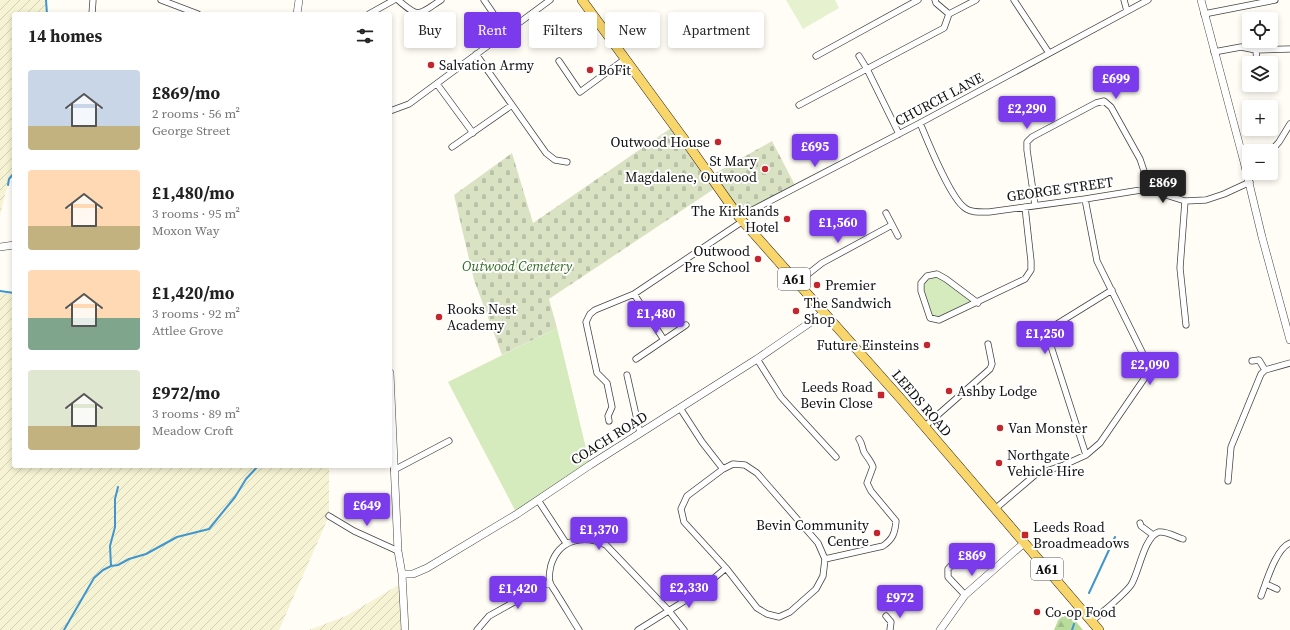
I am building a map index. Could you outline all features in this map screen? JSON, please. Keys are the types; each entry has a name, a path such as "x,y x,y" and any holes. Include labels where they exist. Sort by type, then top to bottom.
{"main road":[{"name":"LEEDS ROAD","path":"582,0 741,219 924,426 1099,630"}],"street":[{"path":"92,12 93,0"},
{"path":"161,0 193,12"},
{"path":"297,12 299,0"},
{"path":"373,12 394,0"},
{"path":"398,0 410,11 416,14 423,12 441,0"},
{"path":"484,0 492,12"},
{"path":"521,21 550,0"},
{"path":"816,56 918,0"},
{"path":"936,0 936,3 949,14"},
{"path":"798,105 944,28 949,14 976,0"},
{"path":"1014,0 1049,53"},
{"path":"1124,0 1127,11"},
{"name":"CHURCH LANE","path":"609,421 608,416 612,408 607,383 597,373 586,322 590,314 595,310 634,294 741,219 1148,0"},
{"path":"1201,0 1214,52 1242,144"},
{"path":"1204,14 1275,0"},
{"path":"1214,52 1241,47 1256,50 1290,49"},
{"path":"392,110 409,104 484,48"},
{"path":"1256,50 1256,56"},
{"path":"476,54 546,153 556,160 567,162"},
{"path":"859,56 899,134"},
{"path":"559,61 580,92 625,59"},
{"path":"437,84 473,133"},
{"path":"1035,205 1026,150 1027,142 1032,137 1096,103 1104,102 1111,107 1140,159 1145,174 1147,189"},
{"path":"452,148 512,105"},
{"name":"GEORGE STREET","path":"920,123 950,189 957,200 966,209 977,212 989,212 1086,199 1147,189 1185,201 1206,200 1224,194 1250,182"},
{"path":"1277,144 1290,124"},
{"path":"1250,182 1262,237 1290,340"},
{"path":"995,509 1035,475 1064,465 1086,455 1100,443 1144,379 1148,369 1146,360 1097,261 1086,199"},
{"path":"1185,201 1180,268 1186,325"},
{"path":"978,303 938,274 927,276 921,283 921,291 930,318 939,320 978,303 1026,279 1031,270 1026,207"},
{"path":"886,213 898,236"},
{"path":"798,282 822,263 892,225"},
{"path":"0,247 12,246"},
{"path":"1086,455 1048,337 1050,330 1057,324 1112,290"},
{"path":"634,294 664,340"},
{"name":"COACH ROAD","path":"402,574 413,574 427,568 538,500 590,464 757,359 824,313"},
{"path":"636,359 686,326"},
{"path":"924,426 990,369 992,361 988,344"},
{"path":"757,359 781,397 836,457"},
{"path":"1252,361 1260,360 1265,370"},
{"path":"1228,481 1231,447 1260,374 1265,370 1290,363"},
{"path":"627,374 640,433"},
{"path":"680,408 702,442 723,469"},
{"path":"392,422 398,551 402,574 405,630"},
{"path":"825,559 883,546 890,541 895,533 896,521 871,491 867,483 873,467 869,458 863,451 862,444 859,439"},
{"path":"394,470 449,441"},
{"path":"732,464 745,465 757,473 818,543 825,559 823,576 816,589 790,612 779,617 767,614 757,608 726,568 684,522 681,509 686,496 723,469 732,464"},
{"path":"538,500 566,543"},
{"path":"329,516 354,531 398,551"},
{"path":"1140,523 1141,526 1153,535"},
{"path":"1092,621 1131,585 1148,543 1153,535 1159,532 1165,532 1183,539"},
{"path":"579,630 550,582 549,572 557,552 566,543 580,539 596,540 606,545 684,630"},
{"path":"940,630 965,596 1024,543"},
{"path":"1261,596 1280,550 1290,543"},
{"path":"965,596 948,577 948,568 969,548"},
{"path":"638,630 694,595 726,568"},
{"path":"477,630 488,616 550,582"},
{"path":"1266,584 1277,589"},
{"path":"886,616 891,622 890,630"}],"shaded area":[{"path":"0,0 46,0 47,12 12,12 12,175 9,179 0,215"},
{"path":"0,293 12,294 12,468 329,468 329,516 279,630 0,630"},
{"path":"402,583 405,630 309,630 346,616"}],"green space":[{"path":"786,0 835,0 839,8 803,29"},
{"name":"Outwood Cemetery","path":"674,126 710,176 772,141 796,187 739,217 717,187 549,299 557,328 502,355 474,280 454,195 512,153 533,223"},
{"path":"937,274 978,303 939,320 930,318 921,283 927,276"},
{"path":"557,328 590,465 517,514 448,382"},
{"path":"1067,611 1083,630 1054,630 1060,616 1064,617"}],"waterway":[{"path":"46,0 47,12"},
{"path":"8,185 9,179 12,175"},
{"path":"0,291 12,293"},
{"path":"64,630 94,578 103,570 111,566 118,565 129,559 146,554 177,537 209,529 235,497 246,479 256,468"},
{"path":"111,566 110,546 115,527 115,499 118,487"},
{"path":"1089,593 1115,537"},
{"path":"1072,630 1074,624"}],"place":[{"name":"Salvation Army","path":"431,65"},
{"name":"BoFit","path":"590,70"},
{"name":"Outwood House","path":"718,142"},
{"name":"St Mary Magdalene, Outwood","path":"765,169"},
{"name":"The Kirklands Hotel","path":"787,219"},
{"name":"Outwood Pre School","path":"758,259"},
{"name":"Premier","path":"817,285"},
{"name":"The Sandwich Shop","path":"796,311"},
{"name":"Rooks Nest Academy","path":"439,317"},
{"name":"Future Einsteins","path":"927,345"},
{"name":"Ashby Lodge","path":"949,391"},
{"name":"Leeds Road Bevin Close","path":"881,395"},
{"name":"Van Monster","path":"1000,428"},
{"name":"Northgate Vehicle Hire","path":"999,463"},
{"name":"Bevin Community Centre","path":"877,533"},
{"name":"Leeds Road Broadmeadows","path":"1025,535"},
{"name":"Co-op Food","path":"1037,612"}]}
